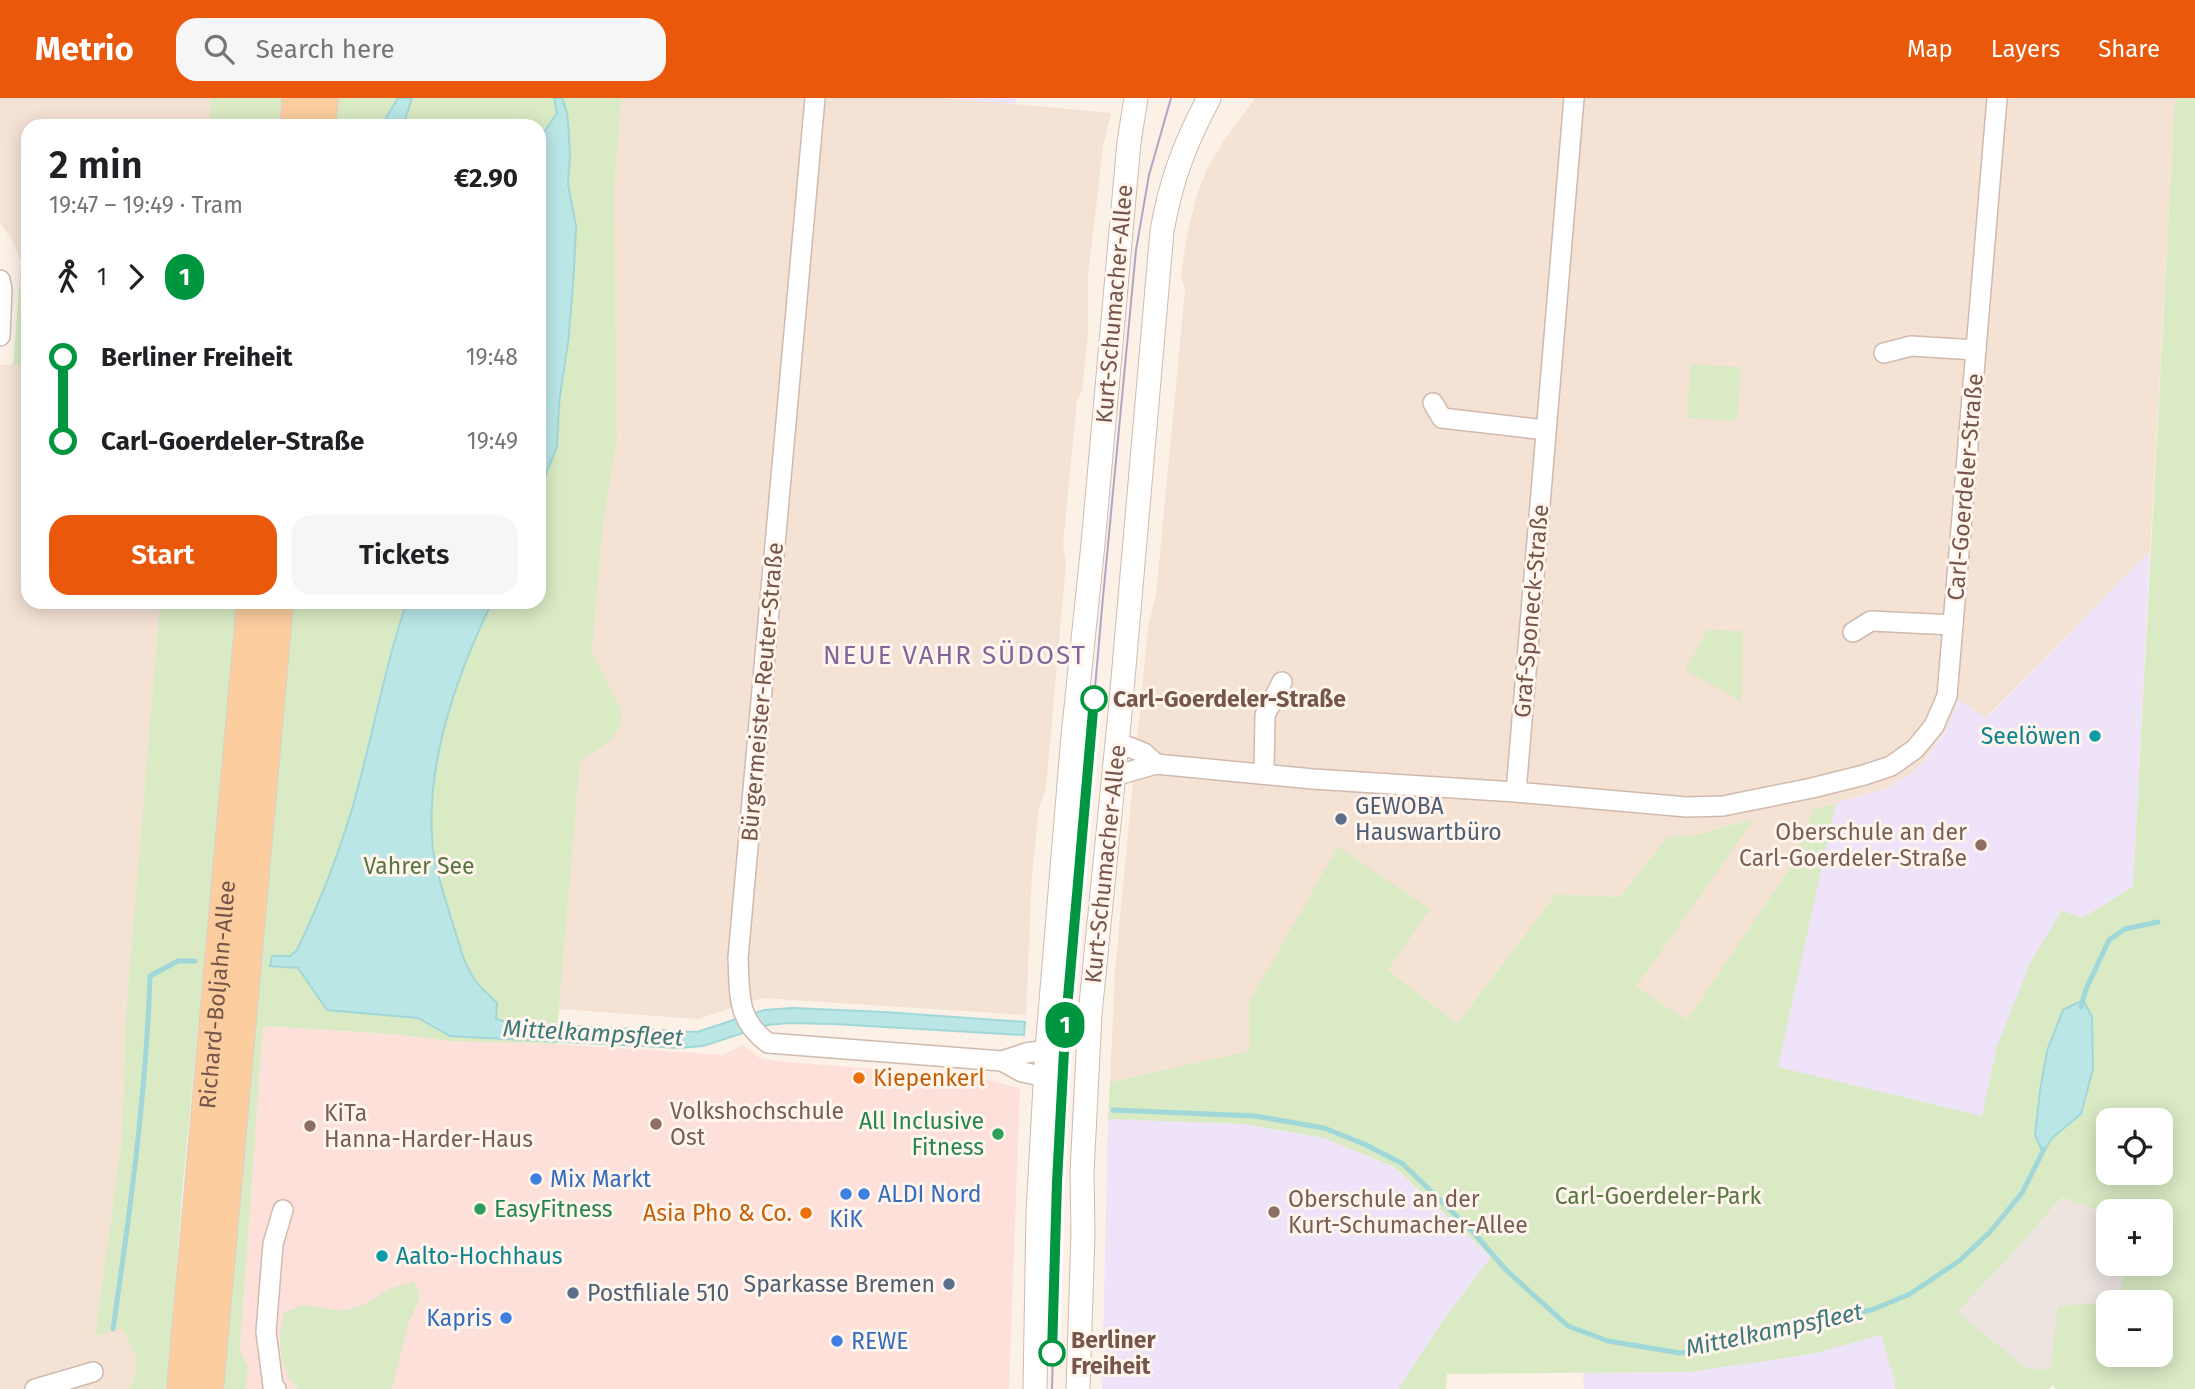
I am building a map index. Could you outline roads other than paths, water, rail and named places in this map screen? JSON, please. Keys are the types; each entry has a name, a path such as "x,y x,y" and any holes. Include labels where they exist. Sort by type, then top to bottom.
{"main road":[{"path":"296,119 298,98"},
{"path":"321,119 323,98"},
{"name":"Richard-Boljahn-Allee","path":"182,1389 251,609"},
{"name":"Richard-Boljahn-Allee","path":"208,1389 277,609"}],"street":[{"name":"Bürgermeister-Reuter-Straße","path":"815,98 738,958 743,1015 755,1033 768,1042 1002,1060 1047,1050"},
{"name":"Kurt-Schumacher-Allee","path":"1035,1389 1038,1213 1047,1050 1073,736 1129,142 1136,98"},
{"name":"Graf-Sponeck-Straße","path":"1516,792 1574,98"},
{"name":"Carl-Goerdeler-Straße","path":"1114,776 1156,764 1313,779 1516,792 1687,807 1723,806 1864,775 1891,766 1915,749 1934,726 1947,696 1997,98"},
{"name":"Kurt-Schumacher-Allee","path":"1078,1389 1083,1233 1082,1172 1090,1014 1114,776 1162,231 1169,192 1182,153 1212,99"},
{"path":"0,281 0,336"},
{"name":"Carl-Goerdeler-Straße","path":"1884,353 1910,346 1976,350"},
{"path":"1433,403 1442,418 1545,430"},
{"name":"Carl-Goerdeler-Straße","path":"1853,632 1871,621 1953,625"},
{"path":"1264,774 1265,715 1282,682"},
{"name":"Carl-Goerdeler-Straße","path":"1117,742 1144,753 1156,764"},
{"name":"Bürgermeister-Reuter-Straße","path":"1002,1060 1022,1072 1045,1077"},
{"path":"276,1389 273,1386 267,1332 274,1244 283,1210"},
{"path":"36,1389 93,1372"}],"water":[{"path":"398,98 412,98 405,119 385,119"},
{"path":"554,98 562,98 567,113 570,155 568,184 576,226 569,335 559,403 557,447 546,473 546,130 557,113"},
{"name":"Vahrer See","path":"405,609 489,609 447,717 434,778 432,838 439,877 464,958 477,983 497,1003 496,1019 511,1023 697,1032 764,1010 793,1008 1025,1022 1024,1035 787,1023 768,1025 703,1046 679,1048 450,1036 418,1018 327,1010 298,968 270,966 272,956 290,956 297,950 330,874 356,795"},
{"path":"2083,1000 2092,1017 2093,1069 2081,1114 2052,1138 2043,1153 2035,1135 2047,1051 2063,1010"}],"waterway":[{"name":"Mittelkampsfleet","path":"2081,1007 2086,989 2109,940 2125,929 2158,922"},
{"name":"Mittelkampsfleet","path":"113,1329 141,1109 150,976 178,961 195,961"},
{"name":"Mittelkampsfleet","path":"1113,1110 1255,1116 1324,1128 1364,1144 1403,1164 1474,1233 1506,1270 1568,1326 1608,1341 1680,1353 1710,1349 1874,1309 1910,1294 1959,1261 1990,1232 2022,1193 2044,1149"}],"tram line":[{"path":"1052,1389 1057,1182 1065,1032 1102,608 1136,250 1149,175 1171,98"},
{"name":"1","path":"1052,1353 1059,1121 1094,699"}],"place":[{"name":"Carl-Goerdeler-Straße","path":"1094,699"},
{"name":"Seelöwen","path":"2095,736"},
{"name":"GEWOBA Hauswartbüro","path":"1341,819"},
{"name":"Oberschule an der Carl-Goerdeler-Straße","path":"1981,845"},
{"name":"Kiepenkerl","path":"859,1078"},
{"name":"Volkshochschule Ost","path":"656,1124"},
{"name":"KiTa Hanna-Harder-Haus","path":"310,1126"},
{"name":"All Inclusive Fitness","path":"998,1134"},
{"name":"Mix Markt","path":"536,1179"},
{"name":"KiK","path":"846,1194"},
{"name":"ALDI Nord","path":"864,1194"},
{"name":"EasyFitness","path":"480,1209"},
{"name":"Oberschule an der Kurt-Schumacher-Allee","path":"1274,1212"},
{"name":"Asia Pho & Co.","path":"806,1213"},
{"name":"Aalto-Hochhaus","path":"382,1256"},
{"name":"Sparkasse Bremen","path":"949,1284"},
{"name":"Postfiliale 510","path":"573,1293"},
{"name":"Kapris","path":"506,1318"},
{"name":"REWE","path":"837,1341"},
{"name":"Berliner Freiheit","path":"1052,1353"}],"district":[{"name":"NEUE VAHR SÜDOST","path":"955,655"}],"park label":[{"name":"Carl-Goerdeler-Park","path":"1658,1196"}]}
